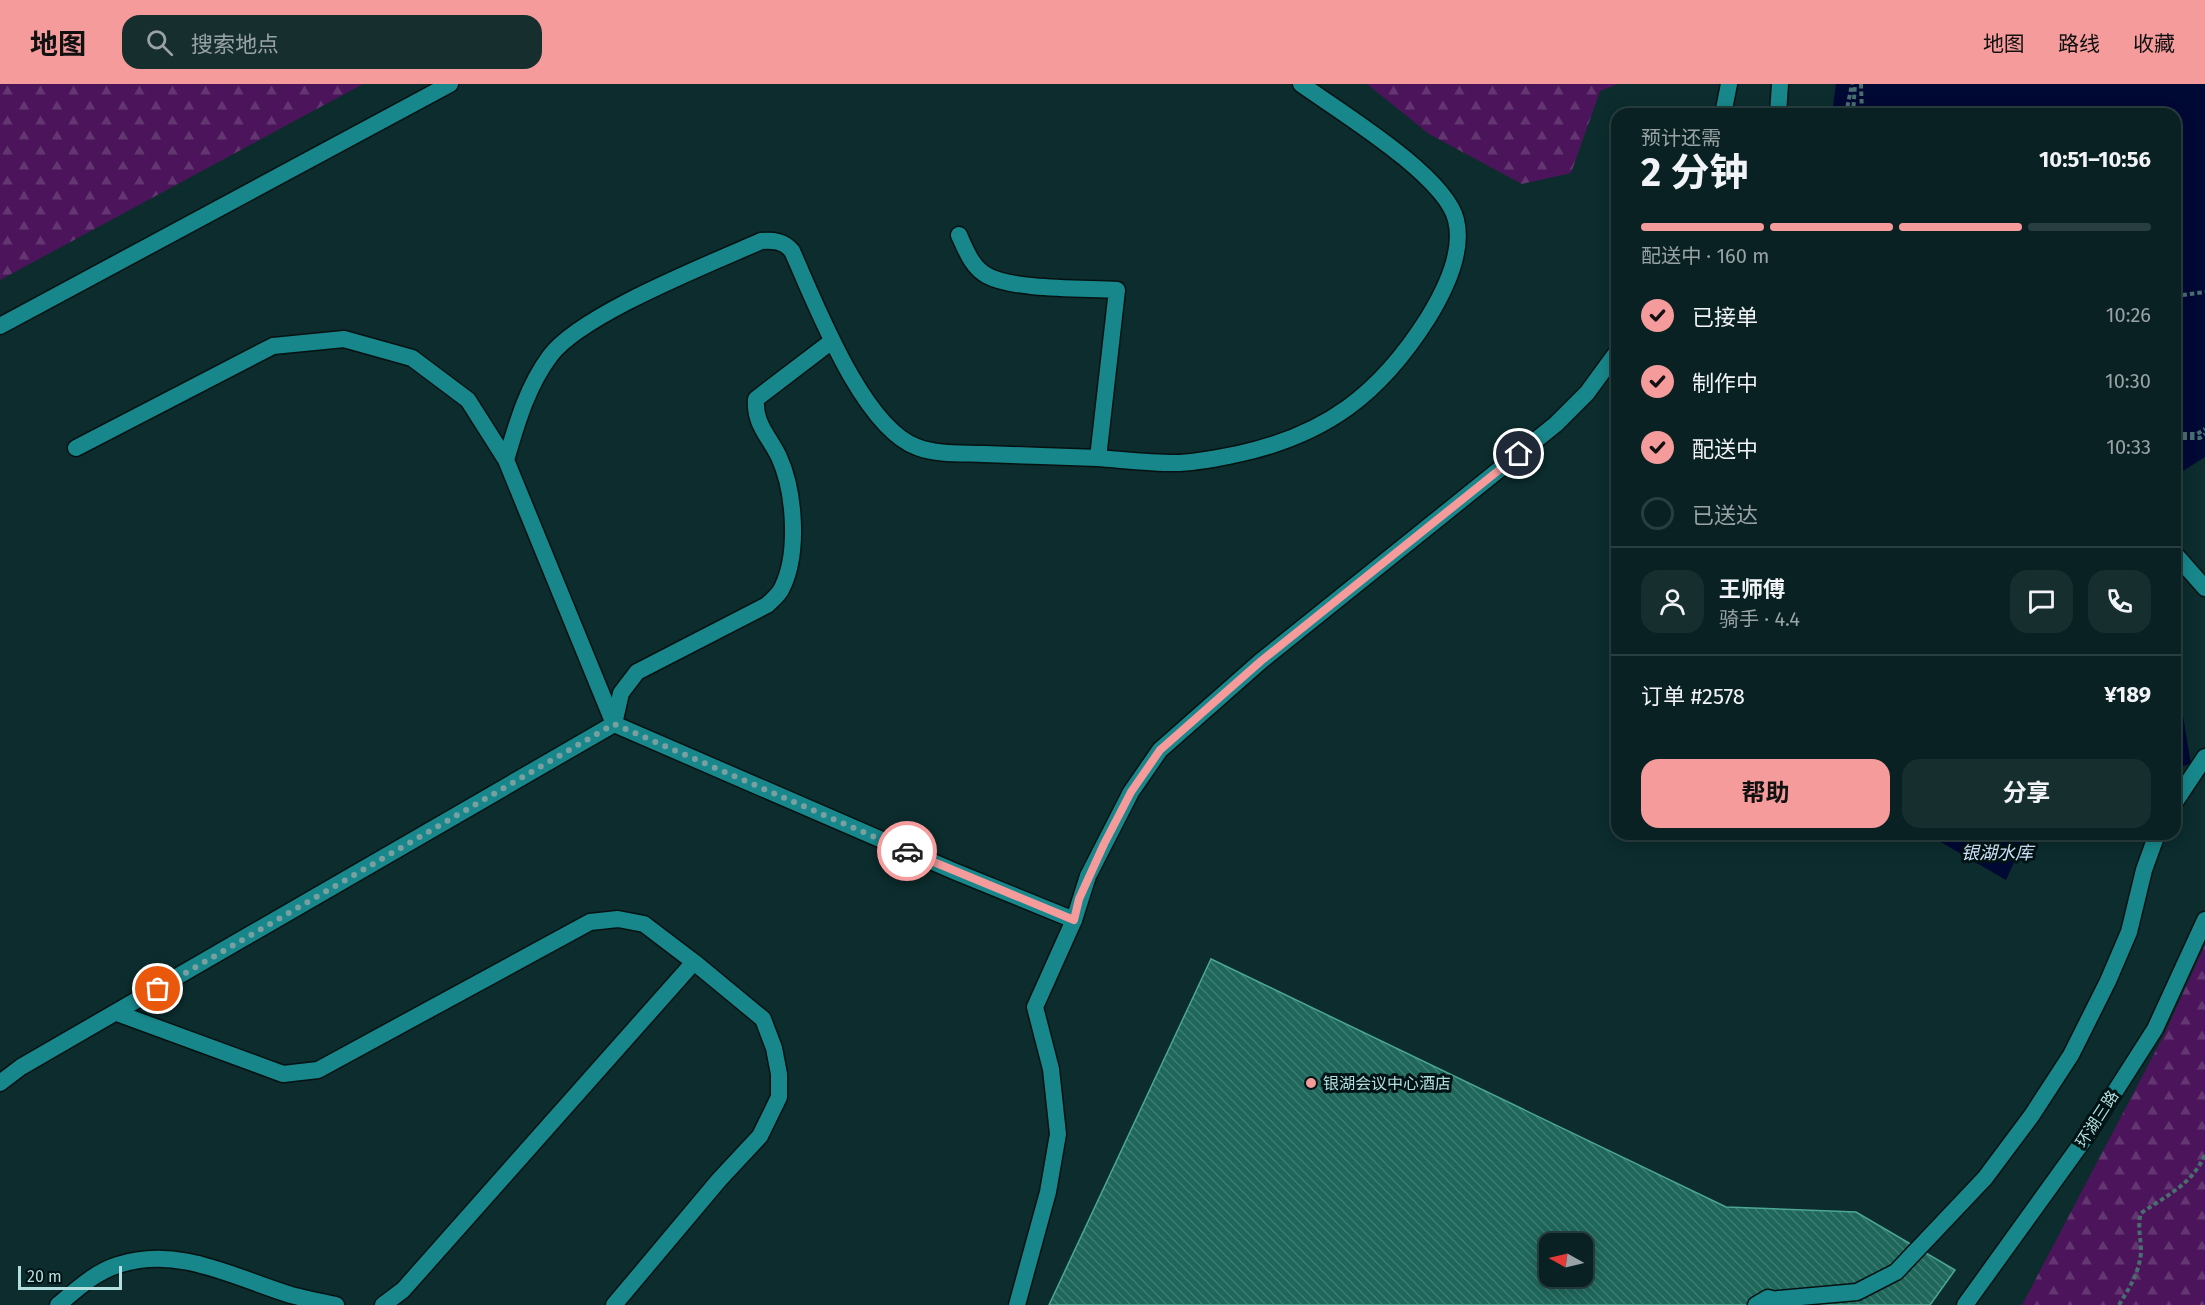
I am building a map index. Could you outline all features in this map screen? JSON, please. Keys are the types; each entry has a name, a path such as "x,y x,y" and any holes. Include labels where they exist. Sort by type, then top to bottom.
{"street":[{"path":"0,326 450,84"},
{"path":"506,460 532,383 551,355 569,335 700,268 761,241 779,242 792,251 832,341 876,412 893,432 916,447 945,452 1177,463 1264,449 1305,435 1350,408 1377,384 1409,347 1433,309 1448,277 1457,248 1456,219 1439,189 1410,163 1301,84"},
{"path":"1724,108 1729,84"},
{"path":"1778,108 1780,84"},
{"path":"959,235 970,259 987,276 1013,284 1117,290 1098,458"},
{"path":"76,448 273,346 344,339 412,358 468,400 506,460 614,724 956,872 1074,920"},
{"path":"0,1083 21,1067 614,724 621,693 637,672 767,605 782,591 788,573 793,511 780,459 755,416 756,399 832,341"},
{"path":"1017,1305 1048,1192 1058,1134 1052,1069 1035,1007 1074,920 1082,891 1131,792 1160,750 1261,661 1556,424 1587,393 1611,360"},
{"path":"2181,558 2205,572"},
{"path":"2181,561 2205,588"},
{"path":"2181,793 2205,757"},
{"path":"1755,1305 1768,1298 1786,1302 1857,1292 1896,1272 1985,1178 2032,1115 2071,1055 2108,981 2129,932 2144,870 2155,840"},
{"path":"117,1013 283,1074 318,1070 590,922 618,919 644,924 763,1019 774,1048 779,1074 779,1097 760,1136 719,1180 614,1305"},
{"name":"环湖三路","path":"1965,1305 2086,1137 2155,1029 2205,920"},
{"path":"383,1305 403,1290 694,962"},
{"path":"58,1305 86,1281 118,1265 157,1258 193,1261 292,1296 336,1305"}],"path":[{"path":"1848,108 1854,84"},
{"path":"1853,108 1854,84"},
{"path":"1861,84 1862,108"},
{"path":"2181,295 2205,292"},
{"path":"2181,435 2197,434 2205,429"},
{"path":"2181,436 2200,438 2205,434"},
{"path":"2119,1305 2137,1274 2141,1251 2138,1223 2141,1213 2190,1180 2199,1170 2205,1154"}],"green space":[{"path":"0,84 363,84 0,280"},
{"path":"1367,84 1618,84 1600,91 1571,173 1522,184 1429,134"},
{"path":"2205,945 2205,1305 2022,1305 2164,1035"}],"water":[{"path":"1836,84 2205,84 2205,457 2181,472 2181,108 1833,108"},
{"path":"2181,704 2191,764 2181,766"},
{"name":"银湖水库","path":"1937,840 2024,840 2006,880"}],"building":[{"name":"银湖会议中心酒店","path":"1211,959 1726,1207 1856,1212 1955,1270 1930,1305 1049,1305"}],"way so far":[{"path":"158,989 614,724 907,851"}],"place":[{"name":"银湖会议中心酒店","path":"1311,1083"}],"route":[{"path":"907,851 1074,920 1088,876 1104,844 1131,792 1160,750 1261,661 1519,454"}]}
